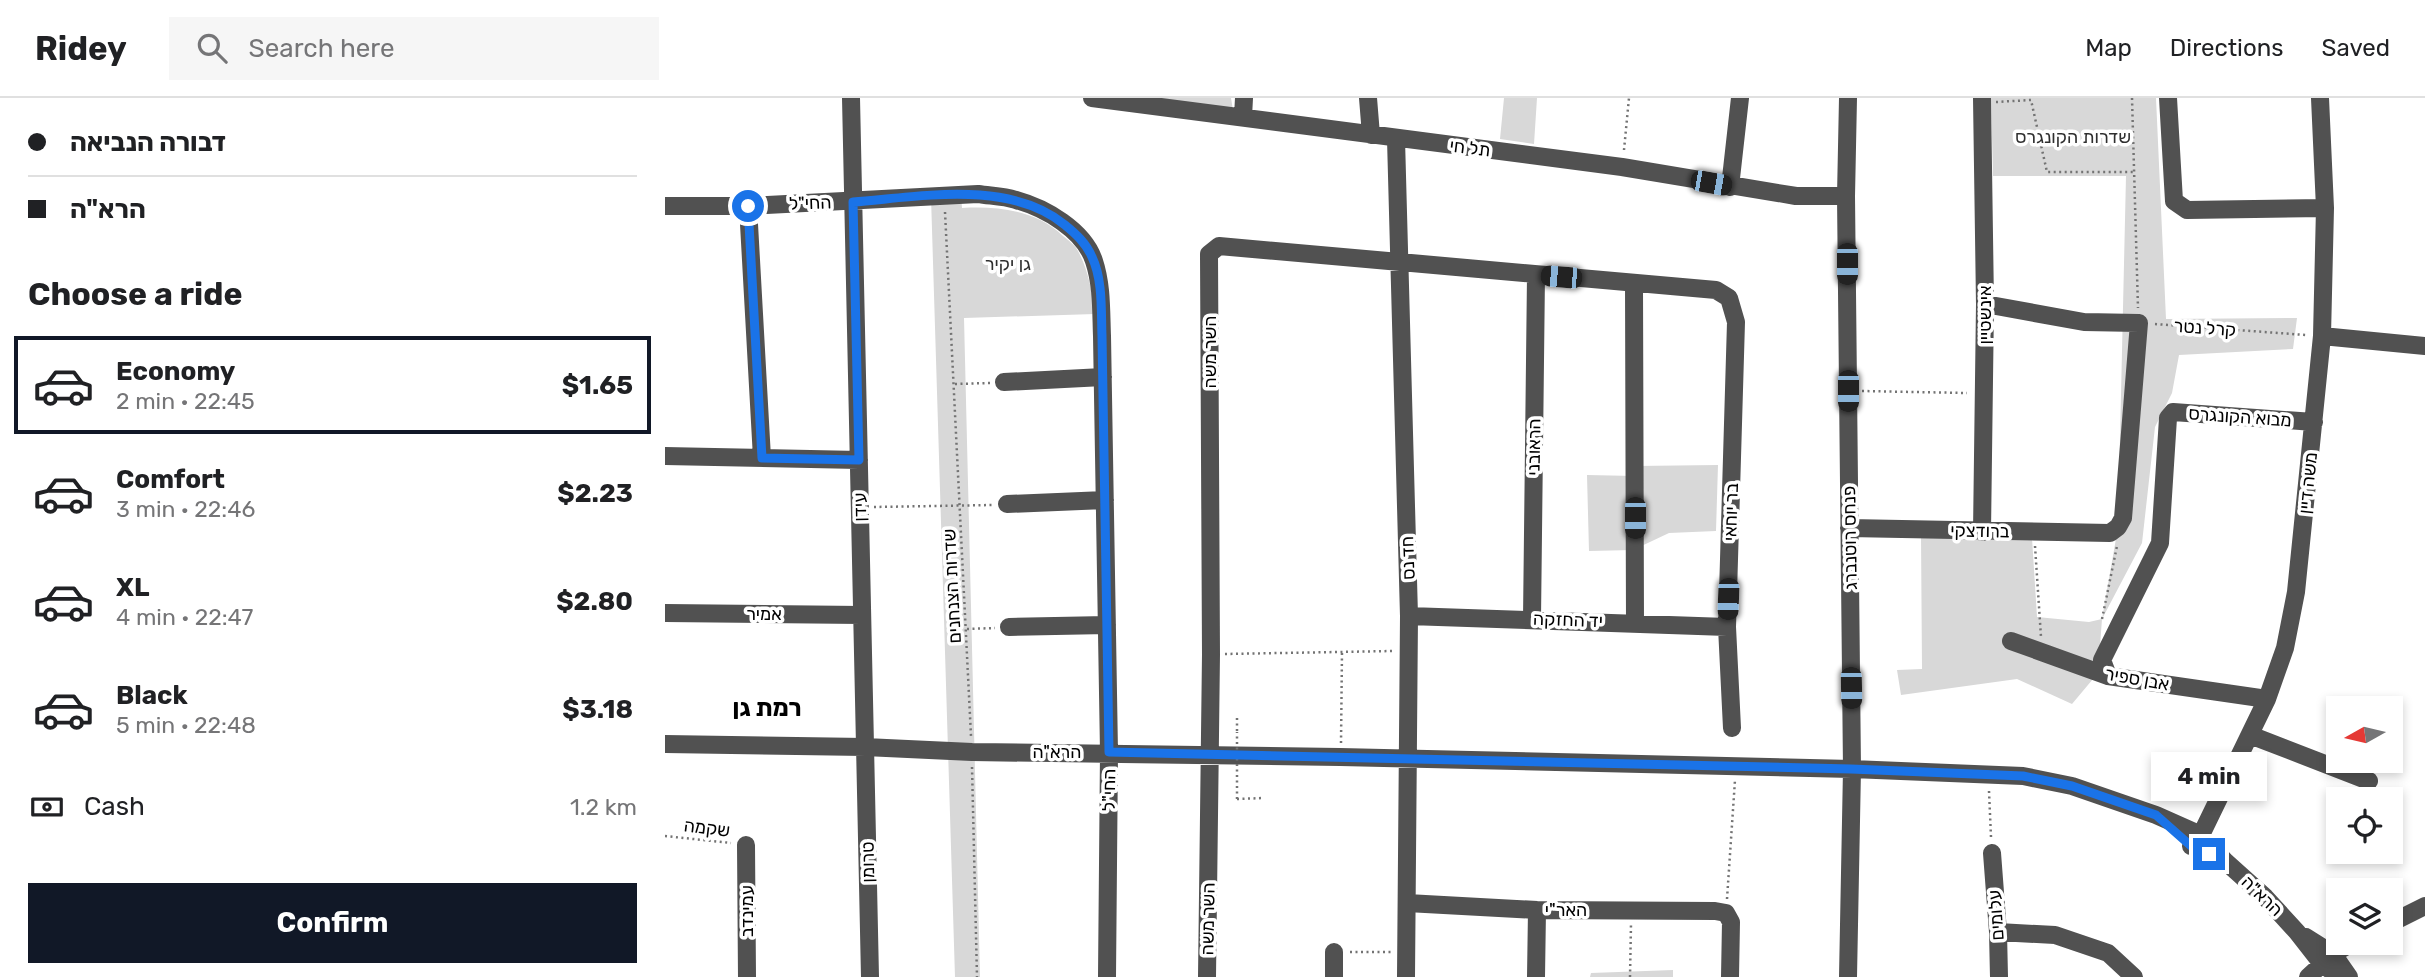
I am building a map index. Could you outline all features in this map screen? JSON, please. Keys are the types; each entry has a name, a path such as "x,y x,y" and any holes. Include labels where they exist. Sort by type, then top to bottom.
{"street":[{"name":"עידן","path":"851,98 865,747"},
{"path":"1243,117 1244,98"},
{"path":"1367,98 1371,135"},
{"path":"1730,187 1740,98"},
{"name":"פנחס רוטנברג","path":"1848,98 1846,196 1851,769 1848,977"},
{"path":"2168,98 2174,201 2187,209 2325,208"},
{"name":"משה דיין","path":"2196,840 2267,699 2285,648 2296,592 2322,336 2325,208 2320,98"},
{"name":"תל חי","path":"1103,99 1622,167 1796,196 1846,196"},
{"name":"אינשטיין","path":"1982,101 1985,304 1982,532"},
{"name":"חד נס","path":"1397,139 1409,616 1406,977"},
{"name":"החי\"ל","path":"665,206 853,202 944,194 978,194 1014,199 1056,217 1086,245 1094,260 1099,288 1103,377 1109,752 1107,977"},
{"path":"748,206 762,458"},
{"name":"השר משה","path":"1207,977 1211,654 1209,254 1219,246 1716,290 1729,298"},
{"name":"הראובני","path":"1532,619 1536,275"},
{"path":"1634,284 1635,622"},
{"name":"בר יוחאי","path":"1729,298 1736,322 1727,627 1732,729"},
{"path":"1985,304 2084,321 2139,323 2123,519 2114,538"},
{"path":"2322,336 2425,346"},
{"path":"1004,382 1103,377"},
{"name":"מבוא הקונגרס","path":"2108,676 2102,660 2160,543 2168,418 2173,412 2314,422"},
{"path":"665,456 859,460"},
{"path":"1007,504 1105,500"},
{"name":"ברודצקי","path":"1849,528 2034,532 2114,538"},
{"name":"אמיר","path":"665,613 862,615"},
{"name":"יד החזקה","path":"1409,616 1727,627"},
{"path":"1009,627 1107,625"},
{"name":"אבן ספיר","path":"2011,641 2108,676 2267,699"},
{"path":"2251,735 2369,781"},
{"name":"הרא\"ה","path":"665,744 865,747 972,752 1409,758 2023,776 2072,786 2156,815 2226,862 2265,897 2297,932 2349,977"},
{"name":"טרומן","path":"865,747 870,977"},
{"name":"עמינדב","path":"747,845 747,977"},
{"name":"עלומים","path":"1991,853 1999,977"},
{"name":"האר\"י","path":"1407,903 1726,913"},
{"path":"2403,917 2425,906"},
{"path":"1536,977 1537,909"},
{"path":"1726,913 1731,922 1730,977"},
{"path":"1998,932 2055,935 2108,953 2134,977"},
{"path":"1334,952 1334,977"},
{"path":"2308,977 2334,955"},
{"name":"הרא\"ה","path":"2327,959 2340,977"}],"path":[{"path":"1622,167 1629,98"},
{"path":"2132,98 2139,323"},
{"path":"1982,101 2031,100 2047,172 2134,172"},
{"name":"שדרות הצנחנים","path":"944,194 972,752 977,977"},
{"name":"קרל נטר","path":"2139,323 2322,336"},
{"path":"954,384 1004,382"},
{"path":"1848,391 1984,394"},
{"path":"873,507 1007,504"},
{"path":"2034,532 2042,652"},
{"path":"2102,619 2114,538"},
{"path":"966,629 1009,627"},
{"path":"1211,654 1409,651"},
{"path":"1340,757 1342,652"},
{"path":"1237,719 1237,799 1264,798"},
{"path":"1726,913 1736,766"},
{"path":"1988,774 1991,853"},
{"name":"שקמה","path":"665,836 747,845"},
{"path":"1630,977 1632,910"},
{"path":"1334,952 1406,952"}],"green space":[{"path":"1126,98 1231,98 1234,116"},
{"path":"1504,98 1537,98 1534,144 1500,139"},
{"name":"שדרות הקונגרס","path":"1991,98 2156,98 2166,319 2297,318 2293,349 2179,355 2172,393 2155,427 2142,543 2102,619 2118,527 2126,176 1993,176"},
{"name":"גן יקיר","path":"961,195 962,208 1003,209 1029,215 1052,227 1072,243 1085,266 1095,314 964,318 980,977 955,977 931,197"},
{"path":"1718,465 1716,531 1669,533 1633,550 1589,551 1587,475 1635,476 1636,466"},
{"path":"1921,536 2032,538 2037,617 2089,622 2102,619 2098,673 2072,704 2017,679 1901,695 1897,670 1922,669"},
{"path":"1673,970 1673,977 1590,977 1591,973"}],"district":[{"name":"רמת גן","path":"767,708"}],"route":[{"path":"748,206 762,458 859,460 853,202 944,194 978,194 1014,199 1056,217 1086,245 1094,260 1099,288 1102,336 1109,752 1851,769 2023,776 2072,786 2156,815 2191,846 2209,854"}]}
